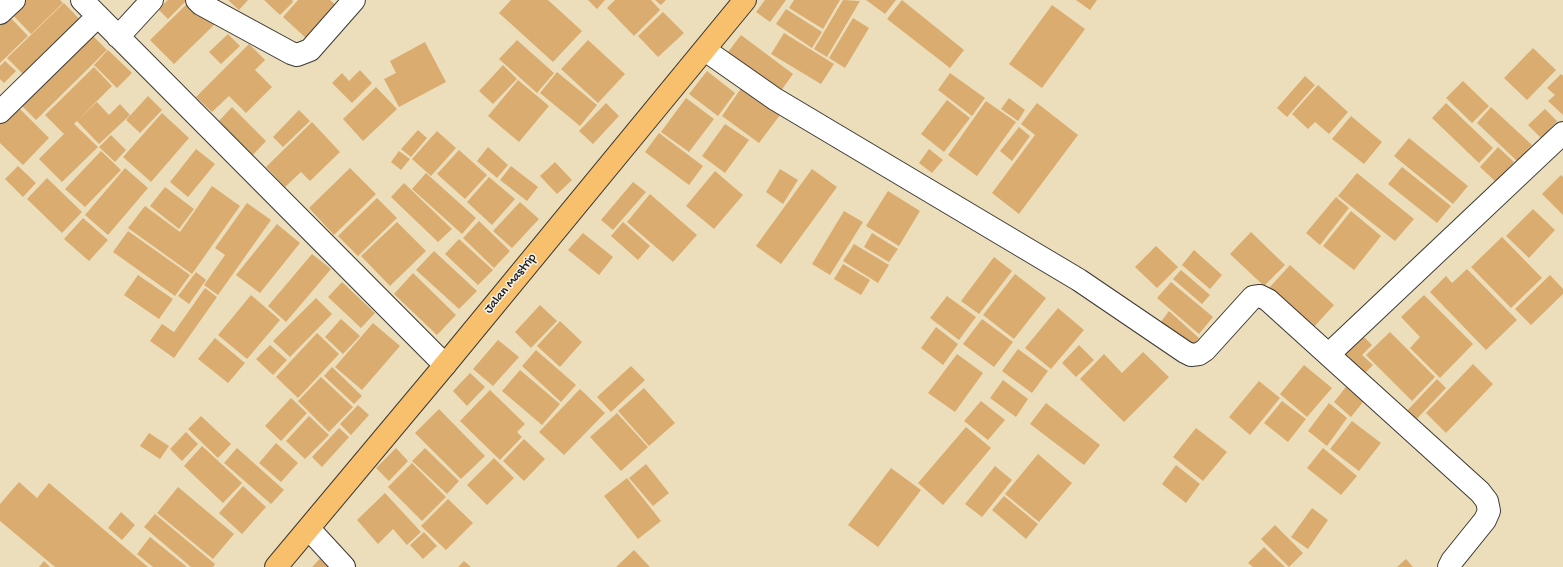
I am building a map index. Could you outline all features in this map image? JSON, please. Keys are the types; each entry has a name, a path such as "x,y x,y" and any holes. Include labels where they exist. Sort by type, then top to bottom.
{"main road":[{"name":"Jalan Mastrip","path":"276,567 445,365 745,0"}],"street":[{"path":"0,13 14,0"},
{"path":"82,0 445,365"},
{"path":"118,37 152,0"},
{"path":"197,0 201,4 291,54 297,54 310,50 354,0"},
{"path":"0,112 98,16"},
{"path":"705,50 775,99 1079,280 1191,355 1198,354 1204,350 1253,297 1260,296 1268,300 1480,492 1487,501 1489,511 1485,520 1452,561 1449,567"},
{"path":"1329,354 1563,134"},
{"path":"309,529 344,567"}],"building":[{"path":"21,0 60,0 63,3 31,34 9,11"},
{"path":"168,0 187,0 168,19 158,9"},
{"path":"191,0 215,24 174,64 150,40"},
{"path":"228,0 248,0 239,10"},
{"path":"264,0 292,0 293,2 280,15"},
{"path":"298,0 330,0 337,6 307,39 283,17"},
{"path":"511,0 548,0 582,31 553,62 499,13"},
{"path":"588,0 605,0 597,9"},
{"path":"615,0 651,0 660,10 634,36 607,8"},
{"path":"655,0 666,0 661,5"},
{"path":"765,0 786,0 770,22 756,12"},
{"path":"794,0 840,0 823,29 789,8"},
{"path":"843,0 860,1 827,57 814,49"},
{"path":"866,0 896,0 885,14"},
{"path":"902,0 964,50 950,68 887,19"},
{"path":"1076,0 1097,0 1090,10"},
{"path":"64,3 86,26 30,81 7,58"},
{"path":"1052,5 1085,29 1042,88 1009,64"},
{"path":"786,9 822,32 812,48 776,24"},
{"path":"5,12 28,36 0,63 0,17"},
{"path":"663,12 684,33 658,57 638,36"},
{"path":"853,18 869,28 845,68 829,58"},
{"path":"87,30 107,50 36,120 16,100"},
{"path":"784,33 834,64 821,84 771,54"},
{"path":"228,34 240,46 221,64 209,52"},
{"path":"741,35 793,74 778,95 725,56"},
{"path":"517,40 554,73 537,93 499,59"},
{"path":"588,40 625,74 598,103 561,69"},
{"path":"425,42 446,82 399,107 384,79 396,73 390,61"},
{"path":"249,44 265,60 255,70 272,87 246,113 229,96 212,112 196,97"},
{"path":"1533,48 1556,70 1527,100 1504,78"},
{"path":"108,50 132,73 117,88 94,65"},
{"path":"5,61 16,71 4,83 0,79 0,66"},
{"path":"503,65 517,79 493,104 479,91"},
{"path":"94,67 112,86 64,134 45,115"},
{"path":"360,70 372,83 352,103 332,83 342,73 349,81"},
{"path":"707,71 735,93 718,116 689,94"},
{"path":"557,72 597,105 580,126 540,93"},
{"path":"950,73 985,98 972,116 938,90"},
{"path":"1561,74 1563,76 1563,115 1548,101 1555,95 1547,88"},
{"path":"1305,76 1315,85 1287,117 1277,108"},
{"path":"518,80 549,106 519,142 488,116"},
{"path":"1463,81 1489,106 1472,123 1446,98"},
{"path":"1318,85 1348,112 1329,134 1315,122 1308,129 1292,114"},
{"path":"376,87 397,109 363,141 343,119"},
{"path":"742,87 780,115 759,143 722,116"},
{"path":"148,96 162,110 140,133 126,120"},
{"path":"686,98 714,119 689,152 661,132"},
{"path":"1009,98 1025,110 1018,121 1001,109"},
{"path":"947,100 970,118 944,152 921,134"},
{"path":"986,101 1016,122 977,176 948,155"},
{"path":"97,102 109,115 120,104 130,115 99,144 77,121"},
{"path":"606,103 619,116 593,144 579,131"},
{"path":"1037,103 1078,135 1019,214 992,193 1035,135 1021,124"},
{"path":"1446,103 1493,148 1479,163 1432,118"},
{"path":"15,104 49,138 23,165 0,143 0,119"},
{"path":"232,107 266,141 251,157 217,123"},
{"path":"1491,107 1532,145 1517,161 1477,123"},
{"path":"1545,109 1557,121 1541,138 1528,125"},
{"path":"299,110 310,121 283,147 273,137"},
{"path":"162,113 189,138 151,182 123,157"},
{"path":"1351,116 1382,142 1364,164 1332,139"},
{"path":"312,122 340,152 310,181 301,172 285,187 266,167"},
{"path":"74,124 98,147 62,182 39,159"},
{"path":"725,124 749,140 725,173 702,156"},
{"path":"1019,127 1030,136 1012,161 1000,151"},
{"path":"418,130 427,138 411,157 401,149"},
{"path":"437,131 456,148 431,176 412,159"},
{"path":"659,133 703,166 689,185 645,152"},
{"path":"111,135 126,150 115,162 99,147"},
{"path":"1409,138 1468,186 1453,204 1394,156"},
{"path":"488,147 508,165 497,178 477,161"},
{"path":"1498,147 1514,162 1496,182 1480,167"},
{"path":"196,149 215,164 188,197 170,182"},
{"path":"929,149 943,160 932,173 919,163"},
{"path":"459,150 487,175 465,199 437,174"},
{"path":"101,151 121,170 85,207 65,189"},
{"path":"399,151 410,159 401,170 391,162"},
{"path":"555,162 572,180 557,194 540,176"},
{"path":"18,166 36,183 23,197 5,179"},
{"path":"511,166 538,187 527,201 500,180"},
{"path":"1402,167 1451,206 1437,223 1388,184"},
{"path":"125,168 148,188 108,235 85,215"},
{"path":"350,168 376,194 334,235 309,208"},
{"path":"780,169 798,180 783,204 766,192"},
{"path":"812,169 837,187 781,264 756,246"},
{"path":"715,171 743,195 714,229 686,206"},
{"path":"426,173 476,218 462,234 412,189"},
{"path":"1357,173 1414,219 1395,241 1338,196"},
{"path":"1561,175 1563,177 1563,215 1542,194"},
{"path":"489,177 515,199 492,225 467,202"},
{"path":"47,178 82,212 62,233 27,199"},
{"path":"633,182 646,192 613,230 601,220"},
{"path":"404,183 452,229 438,242 391,197"},
{"path":"212,186 240,206 192,274 128,228 145,206 180,232"},
{"path":"165,187 194,209 179,229 150,206"},
{"path":"888,191 920,211 899,246 866,226"},
{"path":"650,194 697,235 673,262 627,222"},
{"path":"1336,197 1349,208 1320,245 1306,233"},
{"path":"377,198 397,218 358,256 338,236"},
{"path":"520,202 539,219 512,248 493,231"},
{"path":"247,203 271,220 218,295 204,285 225,255 215,248"},
{"path":"1533,209 1555,230 1529,258 1506,236"},
{"path":"844,211 863,222 830,275 812,264"},
{"path":"1351,211 1381,236 1354,270 1323,246"},
{"path":"83,218 108,240 89,261 64,239"},
{"path":"479,221 510,251 494,268 463,238"},
{"path":"397,222 426,251 390,286 361,256"},
{"path":"623,222 650,246 638,260 611,236"},
{"path":"277,224 300,243 260,293 236,275"},
{"path":"128,231 190,275 175,296 113,252"},
{"path":"1251,232 1285,265 1264,286 1230,254"},
{"path":"583,233 613,257 599,275 568,250"},
{"path":"872,233 898,249 889,262 864,247"},
{"path":"1502,237 1542,278 1511,308 1471,267"},
{"path":"459,239 493,270 478,285 445,254"},
{"path":"854,244 889,265 878,283 843,261"},
{"path":"1156,246 1178,267 1157,288 1135,267"},
{"path":"1194,250 1222,275 1210,289 1182,265"},
{"path":"434,251 477,291 459,309 416,270"},
{"path":"312,254 331,269 286,322 268,306"},
{"path":"994,257 1012,271 979,314 961,301"},
{"path":"843,264 870,280 861,295 834,279"},
{"path":"1290,265 1334,305 1312,329 1268,289"},
{"path":"1467,269 1517,320 1486,350 1430,292 1446,276 1452,283"},
{"path":"1181,270 1210,295 1202,304 1173,279"},
{"path":"196,272 206,280 189,304 178,296"},
{"path":"413,273 456,315 437,335 394,294"},
{"path":"1015,274 1046,298 1014,339 983,315"},
{"path":"138,275 173,299 159,319 124,295"},
{"path":"1550,275 1563,289 1563,294 1531,325 1515,309"},
{"path":"342,282 375,313 361,328 328,297"},
{"path":"1171,282 1213,317 1199,334 1157,298"},
{"path":"205,288 217,297 174,358 150,341 162,324 174,332"},
{"path":"251,295 280,320 247,359 218,335"},
{"path":"1424,295 1473,344 1440,378 1410,348 1420,337 1401,317"},
{"path":"947,296 976,317 959,340 930,318"},
{"path":"316,298 332,314 290,357 273,341"},
{"path":"540,305 557,321 531,348 515,332"},
{"path":"1058,308 1084,330 1051,369 1025,348"},
{"path":"1169,311 1199,338 1190,349 1160,323"},
{"path":"341,319 360,336 343,354 325,337"},
{"path":"982,319 1013,342 994,367 963,344"},
{"path":"560,321 582,342 560,367 537,346"},
{"path":"373,323 400,346 362,390 335,367"},
{"path":"936,327 958,344 943,365 921,348"},
{"path":"1390,332 1435,377 1412,401 1366,355"},
{"path":"317,333 339,354 298,398 276,377"},
{"path":"1361,334 1372,345 1362,355 1373,365 1363,375 1342,354"},
{"path":"215,338 245,363 228,383 198,359"},
{"path":"498,340 519,357 493,386 473,369"},
{"path":"270,345 287,360 273,375 256,359"},
{"path":"1079,345 1094,360 1076,377 1062,363"},
{"path":"1018,349 1048,371 1032,393 1002,371"},
{"path":"536,350 576,385 561,402 522,366"},
{"path":"1143,352 1169,377 1124,422 1080,379 1104,354 1122,373"},
{"path":"957,354 983,373 955,412 928,393"},
{"path":"1473,364 1493,384 1446,433 1426,413"},
{"path":"1304,365 1332,388 1307,417 1280,394"},
{"path":"631,366 645,380 611,412 597,397"},
{"path":"332,367 362,396 354,404 324,376"},
{"path":"520,370 560,404 542,425 502,391"},
{"path":"470,373 485,387 467,406 453,391"},
{"path":"321,377 353,407 329,432 298,401"},
{"path":"1437,379 1446,388 1411,425 1401,417"},
{"path":"1003,380 1028,399 1016,417 990,398"},
{"path":"1259,381 1280,398 1250,435 1229,417"},
{"path":"1349,383 1367,397 1351,417 1334,402"},
{"path":"644,388 675,423 649,446 618,411"},
{"path":"580,389 605,413 564,455 539,432"},
{"path":"490,390 525,424 517,432 522,437 500,460 460,421"},
{"path":"291,398 307,413 281,441 265,426"},
{"path":"981,401 1005,420 988,440 964,421"},
{"path":"1282,401 1306,419 1288,442 1264,423"},
{"path":"1046,403 1100,445 1084,465 1030,424"},
{"path":"1329,403 1347,418 1327,446 1308,431"},
{"path":"358,405 369,415 351,435 340,424"},
{"path":"439,409 485,456 461,479 415,433"},
{"path":"617,413 648,447 621,471 590,437"},
{"path":"201,416 231,444 218,458 188,429"},
{"path":"309,416 329,435 305,459 286,441"},
{"path":"1352,421 1381,443 1359,471 1330,449"},
{"path":"966,427 991,448 943,505 918,483"},
{"path":"339,428 349,437 322,467 312,457"},
{"path":"1196,428 1227,452 1203,481 1173,457"},
{"path":"186,432 198,444 182,461 170,449"},
{"path":"149,433 169,446 160,459 140,446"},
{"path":"524,439 545,459 524,481 503,461"},
{"path":"276,443 298,463 281,482 259,463"},
{"path":"202,446 242,483 223,503 184,466"},
{"path":"237,448 284,490 271,504 224,463"},
{"path":"396,448 408,461 389,481 376,468"},
{"path":"425,448 459,481 447,494 412,461"},
{"path":"1323,448 1357,476 1341,495 1307,468"},
{"path":"1038,454 1072,483 1039,522 1005,494"},
{"path":"494,458 514,478 487,505 467,485"},
{"path":"412,463 446,497 422,521 388,487"},
{"path":"646,464 669,493 653,506 629,478"},
{"path":"1176,465 1200,484 1186,503 1162,484"},
{"path":"995,466 1012,480 982,517 965,504"},
{"path":"891,468 921,490 878,547 848,525"},
{"path":"627,478 661,521 638,539 604,496"},
{"path":"19,482 37,498 49,483 148,567 55,567 0,521 0,504"},
{"path":"243,486 266,507 242,534 219,513"},
{"path":"178,487 234,534 213,559 157,513"},
{"path":"385,493 421,532 407,545 393,529 378,544 357,520"},
{"path":"1004,496 1038,524 1026,539 992,510"},
{"path":"448,499 473,523 446,550 421,526"},
{"path":"1312,508 1328,520 1308,549 1291,537"},
{"path":"121,512 135,525 122,540 108,528"},
{"path":"155,514 215,564 213,567 191,567 144,527"},
{"path":"1275,525 1303,553 1289,567 1261,539"},
{"path":"424,532 437,546 423,559 410,545"},
{"path":"150,537 187,567 153,567 137,554"},
{"path":"1264,547 1285,567 1253,567 1248,563"},
{"path":"634,550 650,567 616,567"},
{"path":"327,551 345,567 312,567"},
{"path":"1406,559 1413,567 1397,567"},
{"path":"44,561 50,567 39,567"},
{"path":"464,561 471,567 458,567"}]}
